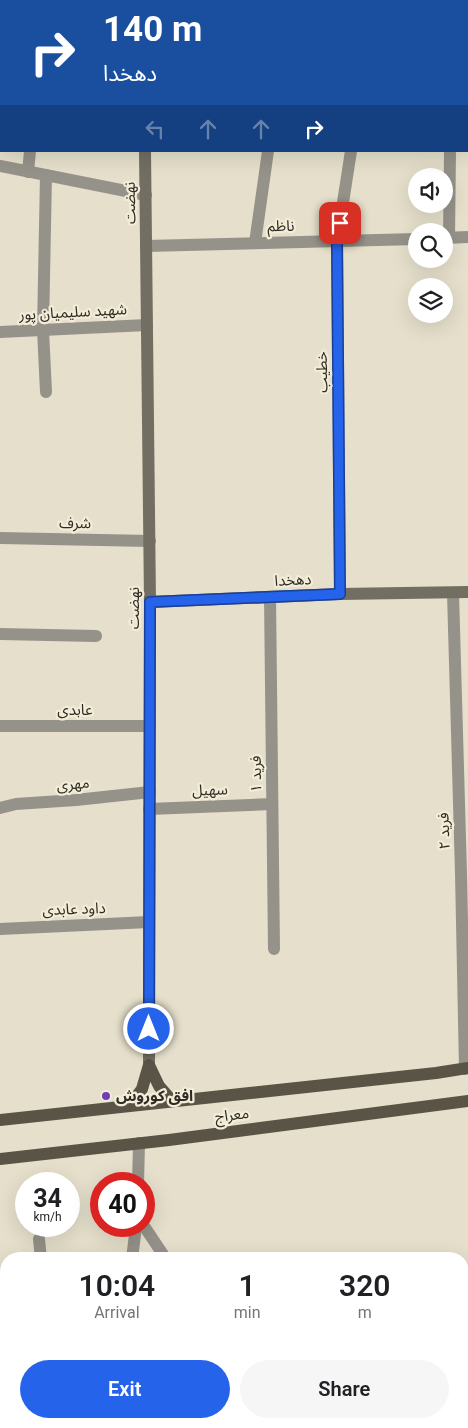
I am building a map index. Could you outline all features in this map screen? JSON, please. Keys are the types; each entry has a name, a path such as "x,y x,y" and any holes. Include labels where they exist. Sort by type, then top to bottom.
{"main road":[{"path":"149,1065 159,1086 172,1101"},
{"path":"130,1105 142,1089 149,1065"},
{"name":"معراج","path":"0,1120 436,1073 466,1068"},
{"name":"معراج","path":"0,1160 468,1101"}],"street":[{"path":"28,172 30,152"},
{"name":"نهضت","path":"145,152 150,540 149,1065"},
{"path":"255,243 268,152"},
{"name":"خطیب","path":"340,594 337,241 351,152"},
{"path":"447,223 450,152"},
{"path":"0,166 146,195"},
{"path":"46,175 44,330 46,392"},
{"path":"453,238 468,238"},
{"name":"ناظم","path":"146,246 408,239"},
{"name":"شهید سلیمیان پور","path":"0,332 147,325"},
{"name":"شرف","path":"0,538 150,540"},
{"name":"دهخدا","path":"150,602 340,594 468,592"},
{"name":"فرید ۲","path":"453,593 465,873 466,1068"},
{"name":"فرید ۱","path":"270,597 274,950"},
{"path":"0,634 96,636"},
{"name":"عابدی","path":"0,726 150,726"},
{"name":"مهری","path":"0,808 16,804 150,792"},
{"name":"سهیل","path":"149,809 272,804"},
{"name":"داود عابدی","path":"0,928 149,922"},
{"path":"139,1172 140,1143"},
{"path":"133,1252 135,1237"},
{"path":"151,1237 161,1252"},
{"path":"39,1239 40,1252"}],"place":[{"name":"افق کوروش","path":"106,1096"}],"route":[{"path":"149,1029 150,602 340,594 337,241 340,223"}]}
